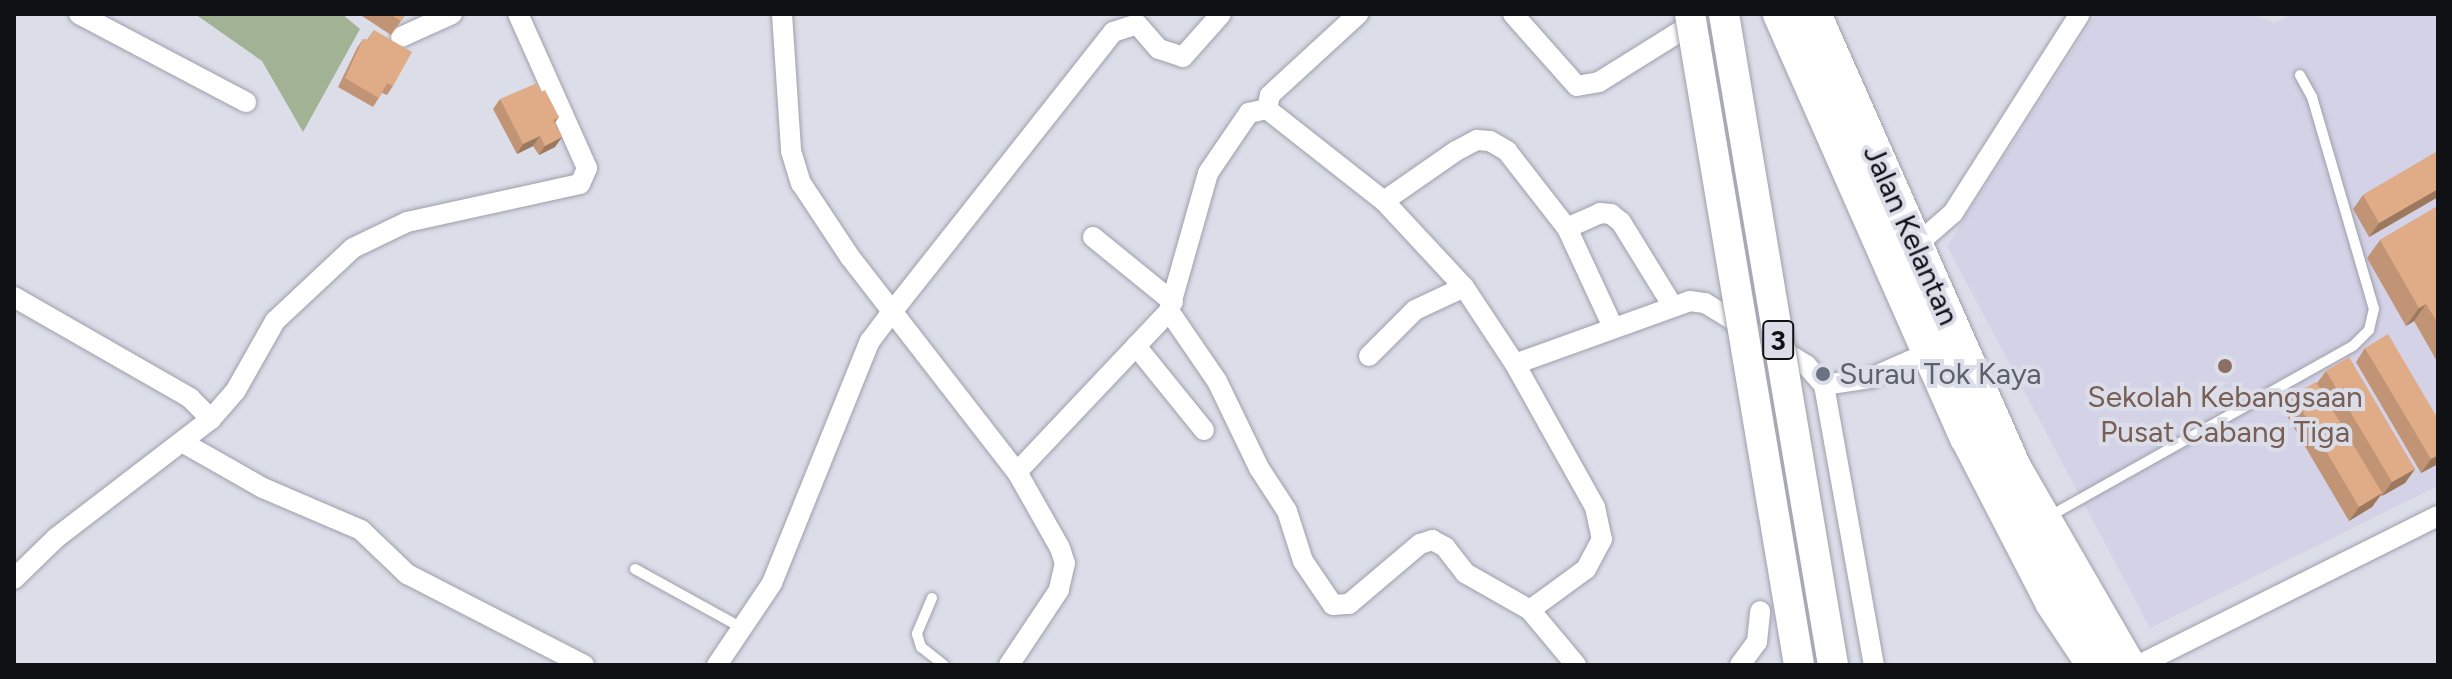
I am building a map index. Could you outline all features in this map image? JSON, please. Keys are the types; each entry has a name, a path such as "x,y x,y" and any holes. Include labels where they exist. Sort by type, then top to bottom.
{"highway":[{"name":"Jalan Kelantan","path":"1781,14 2008,521 2095,665"},
{"name":"Jalan Kelantan","path":"1813,14 2041,521 2127,665"}],"main road":[{"name":"3","path":"1690,14 1799,665"},
{"name":"3","path":"1724,14 1833,665"}],"street":[{"path":"79,14 246,102"},
{"path":"401,37 452,14"},
{"path":"18,568 211,419 236,390 275,321 353,248 407,222 580,184 587,168 518,14"},
{"path":"782,14 791,151 801,183 892,312 1017,472 1060,548 1064,577 1009,665"},
{"path":"717,665 790,545 870,341 892,312 1113,32 1137,24 1159,49 1183,57 1221,14"},
{"path":"1267,109 1270,95 1358,14"},
{"path":"1513,14 1577,86 1599,82 1708,14"},
{"path":"1915,246 1953,213 2080,14"},
{"path":"1017,472 1171,306 1208,173 1249,113 1267,109"},
{"path":"1267,109 1384,201 1464,287 1515,364 1595,507 1601,531 1597,556 1586,569 1530,610"},
{"path":"1384,201 1456,151 1477,140 1490,141 1507,151 1567,228 1613,327"},
{"path":"1567,228 1600,213 1611,214 1672,305"},
{"path":"1093,237 1171,306 1217,381 1259,468 1287,511 1303,561 1333,605 1349,604 1420,544 1432,540 1445,547 1465,573 1530,610 1576,665"},
{"path":"1369,356 1415,310 1464,287"},
{"path":"14,297 190,398 211,419"},
{"path":"1515,364 1672,305 1705,303 1806,365 1824,385 1874,665"},
{"path":"1136,346 1204,430"},
{"path":"1824,385 1871,378 1930,352"},
{"path":"182,442 263,488 361,530 407,574 584,665"},
{"path":"2139,665 2438,516"},
{"path":"1740,665 1757,642 1760,611"}],"lane":[{"path":"2041,521 2353,346 2369,330 2374,309 2312,97 2300,75"},
{"path":"635,569 742,628"},
{"path":"932,598 917,634 921,647 944,665"}],"shaded area":[{"name":"Sekolah Kebangsaan Pusat Cabang Tiga","path":"2096,14 2251,14 2275,23 2291,14 2438,14 2438,486 2150,628 1947,246"}],"green space":[{"path":"195,14 342,14 360,29 303,132 262,61"}],"building":[{"path":"390,14 406,14 401,21"},
{"path":"374,30 412,52 393,86 387,83 379,98 345,78 363,39 368,40"},
{"path":"537,83 541,92 545,90 559,117 553,120 562,137 545,146 540,136 523,144 500,99"},
{"path":"2438,151 2438,189 2379,223 2363,195"},
{"path":"2438,206 2438,323 2426,304 2419,308 2380,240"},
{"path":"2388,334 2438,419 2438,455 2431,459 2365,348"},
{"path":"2349,357 2415,469 2392,482 2326,371"},
{"path":"2316,382 2382,493 2359,507 2293,395"}],"place":[{"name":"Sekolah Kebangsaan Pusat Cabang Tiga","path":"2225,366"},
{"name":"Surau Tok Kaya","path":"1823,374"}]}
